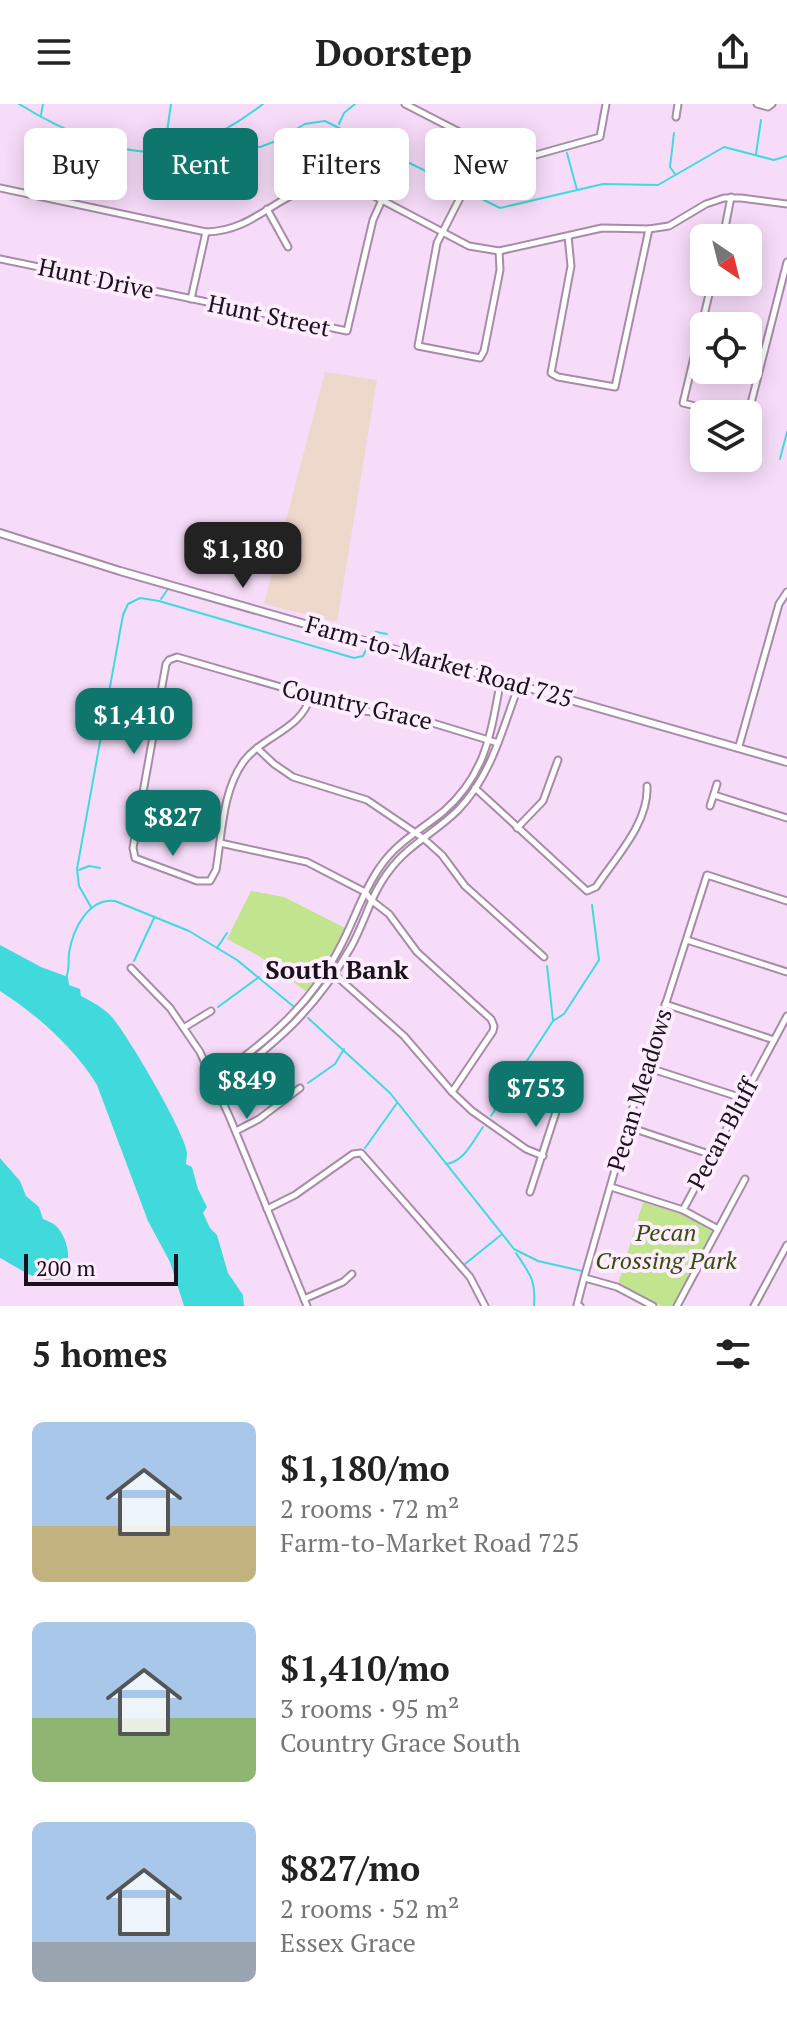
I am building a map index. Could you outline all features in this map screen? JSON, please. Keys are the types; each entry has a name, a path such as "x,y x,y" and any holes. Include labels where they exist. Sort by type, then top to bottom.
{"street":[{"path":"405,104 450,128"},
{"path":"536,154 600,137 606,104"},
{"path":"676,117 678,104"},
{"path":"757,104 770,105"},
{"path":"0,188 206,232 225,230 283,200"},
{"path":"382,200 476,248 499,251 607,227 649,229 677,223 706,204 731,197 787,204"},
{"path":"726,224 731,197"},
{"name":"Hunt Street","path":"191,299 347,331 373,220 382,200"},
{"path":"458,200 435,249 418,346 480,358 500,270 499,251"},
{"path":"267,209 288,247"},
{"path":"568,236 571,266 551,373 558,377 615,387 649,229"},
{"path":"191,299 206,232"},
{"name":"Hunt Drive","path":"0,259 191,299"},
{"path":"752,400 787,262"},
{"path":"690,405 683,403 709,296"},
{"name":"Farm-to-Market Road 725","path":"0,533 120,571 787,762"},
{"path":"739,746 779,604 786,592"},
{"name":"Country Grace","path":"220,843 216,870 208,882 197,881 135,858 132,851 166,664 177,657 310,697 370,713 413,717 498,743"},
{"path":"215,1084 217,1076 285,1023 312,992 328,970 381,864 413,833 441,813 468,783 489,740 501,679"},
{"path":"215,1084 222,1084 286,1033 314,1003 353,943 371,900 388,871 452,815 476,788 498,743 519,684"},
{"path":"310,697 300,716 257,748 243,763 232,784 220,843 307,862 365,892 384,909 412,946 491,1019 494,1026 452,1092"},
{"path":"498,703 509,706"},
{"path":"257,748 293,777 367,800 423,838 442,855 465,886 544,957"},
{"path":"517,828 543,801 558,760"},
{"path":"468,783 583,890 592,891 637,824 646,803 647,786"},
{"path":"710,806 717,784"},
{"path":"714,795 787,818"},
{"name":"Pecan Meadows","path":"579,1306 584,1278 646,1067 707,875 787,901"},
{"path":"687,940 787,972"},
{"path":"131,968 185,1027 215,1084 307,1306"},
{"path":"328,970 404,1036 452,1092 491,1125 531,1152 543,1156"},
{"path":"665,1004 774,1040"},
{"path":"185,1027 211,1011"},
{"name":"Pecan Bluff","path":"683,1210 787,1016"},
{"path":"646,1067 742,1098"},
{"path":"530,1192 558,1106 571,1079"},
{"path":"236,1131 259,1119 300,1088"},
{"path":"629,1127 712,1155"},
{"path":"267,1209 295,1195 353,1154 361,1153 470,1277 485,1306"},
{"path":"677,1306 745,1179"},
{"path":"611,1187 683,1210 718,1229"},
{"path":"754,1306 787,1245"},
{"path":"304,1299 343,1282 352,1274"},
{"path":"584,1278 617,1287 653,1306"}],"shaded area":[{"path":"325,372 377,380 337,622 264,604"},
{"path":"0,945 41,967 68,977 69,985 80,989 81,996 104,1010 119,1026 177,1126 187,1153 186,1164 192,1167 207,1207 203,1213 217,1235 228,1273 243,1295 244,1306 184,1306 170,1262 148,1221 97,1085 54,1033 0,991"},
{"path":"0,1158 20,1181 26,1196 39,1207 43,1219 55,1225 65,1240 67,1266 57,1278 47,1280 35,1277 0,1258"}],"green space":[{"path":"251,891 284,897 345,928 333,953 307,992 259,956 227,939"},
{"name":"Pecan Crossing Park","path":"643,1202 688,1216 712,1231 673,1306 662,1306 618,1284"}],"waterway":[{"path":"19,104 75,133 117,147 143,151"},
{"path":"41,115 43,104"},
{"path":"168,128 171,104"},
{"path":"228,128 263,104"},
{"path":"339,124 344,113 355,104"},
{"path":"756,154 761,120"},
{"path":"258,147 276,141 305,124 325,121 500,208 603,184 658,185 724,147 774,160 787,156"},
{"path":"674,133 670,167 675,174"},
{"path":"567,153 577,190"},
{"path":"780,459 787,432"},
{"path":"161,599 168,589"},
{"path":"91,907 79,886 77,869 123,615 128,604 140,598 159,601 354,658 363,656 367,648"},
{"path":"370,637 376,632 387,634"},
{"path":"79,870 89,866 100,868"},
{"path":"66,978 71,944 83,917 97,904 115,901 189,931 237,960 293,1006"},
{"path":"491,1116 553,1021 564,1014 599,960 592,905"},
{"path":"134,961 154,918"},
{"path":"217,948 227,933"},
{"path":"547,966 553,1020"},
{"path":"218,1007 259,977"},
{"path":"308,1018 390,1093 514,1249 538,1261 582,1271"},
{"path":"308,1083 335,1064 344,1049"},
{"path":"365,1148 397,1103"},
{"path":"446,1164 463,1155 483,1127"},
{"path":"465,1264 501,1235"},
{"path":"516,1253 531,1278 534,1306"}],"district":[{"name":"South Bank","path":"337,970"}]}
